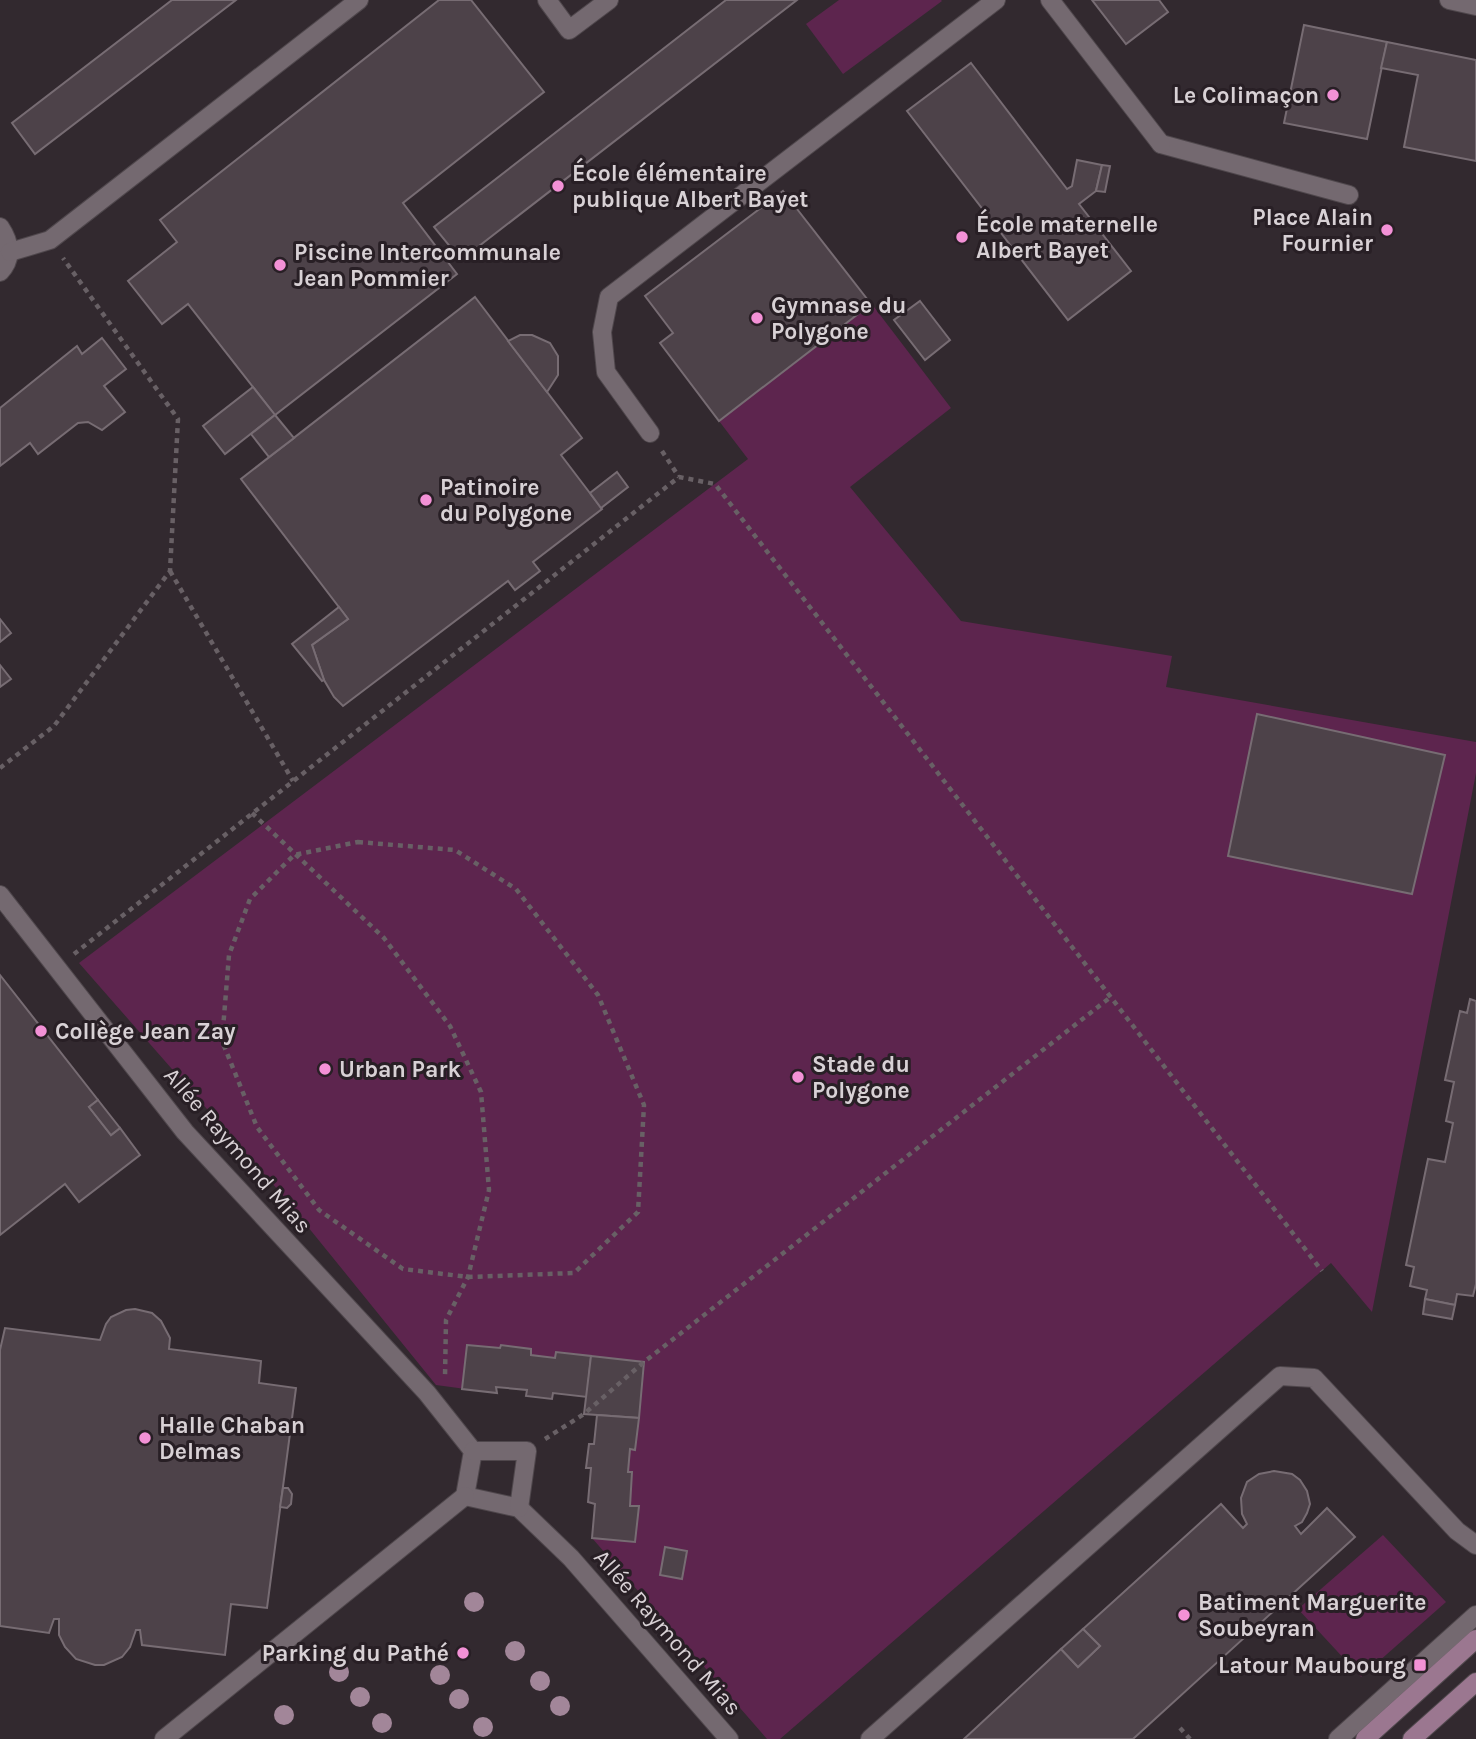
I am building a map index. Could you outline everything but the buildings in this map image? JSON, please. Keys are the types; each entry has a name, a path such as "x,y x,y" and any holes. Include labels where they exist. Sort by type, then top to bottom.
{"main road":[{"path":"1365,1739 1476,1639"},
{"path":"1412,1739 1476,1682"}],"street":[{"path":"10,252 50,240 359,0"},
{"path":"547,0 569,30 609,0"},
{"path":"650,433 606,372 602,332 609,297 996,0"},
{"path":"1050,0 1160,144 1349,194"},
{"path":"1449,0 1476,6"},
{"path":"0,227 7,237 10,252 6,266 0,272"},
{"name":"Allée Raymond Mias","path":"0,895 185,1132 426,1393 473,1451"},
{"path":"870,1739 1280,1376 1314,1378 1457,1531 1476,1545"},
{"path":"164,1739 465,1496 473,1451 527,1451 519,1508 465,1496"},
{"name":"Allée Raymond Mias","path":"519,1508 571,1558 729,1739"},
{"path":"1338,1739 1476,1615"}],"path":[{"path":"50,240 178,419 170,572 293,781"},
{"path":"57,968 679,477 715,484 1322,1270"},
{"path":"0,768 54,726 170,572"},
{"path":"252,813 384,938 450,1026 481,1092 489,1190 468,1277 446,1320 445,1386"},
{"path":"358,842 455,850 516,889 598,995 644,1105 638,1212 573,1273 468,1277 403,1269 319,1210 257,1127 222,1041 229,955 250,899 294,855 358,842"},
{"path":"527,1451 584,1414 644,1362 1112,996"},
{"path":"1180,1728 1190,1739"}],"shaded area":[{"path":"839,0 942,1 843,74 806,24"},
{"name":"Stade du Polygone","path":"871,303 951,408 850,487 961,621 1172,656 1166,687 1476,742 1476,773 1372,1312 1331,1263 780,1739 767,1739 592,1538 595,1504 588,1503 591,1469 586,1467 589,1444 594,1444 597,1415 586,1397 553,1393 552,1399 527,1396 527,1390 496,1387 495,1393 436,1385 278,1190 79,963 748,459 719,421"},
{"path":"1383,1535 1446,1602 1361,1677 1298,1609"}],"place":[{"name":"Le Colimaçon","path":"1333,95"},
{"name":"École élémentaire publique Albert Bayet","path":"558,186"},
{"name":"Place Alain Fournier","path":"1387,230"},
{"name":"École maternelle Albert Bayet","path":"962,237"},
{"name":"Piscine Intercommunale Jean Pommier","path":"280,265"},
{"name":"Gymnase du Polygone","path":"757,318"},
{"name":"Patinoire du Polygone","path":"426,500"},
{"name":"Collège Jean Zay","path":"41,1031"},
{"name":"Urban Park","path":"325,1069"},
{"name":"Stade du Polygone","path":"798,1077"},
{"name":"Halle Chaban Delmas","path":"145,1438"},
{"name":"Batiment Marguerite Soubeyran","path":"1184,1615"},
{"name":"Parking du Pathé","path":"463,1653"},
{"name":"Latour Maubourg","path":"1420,1665"}]}
